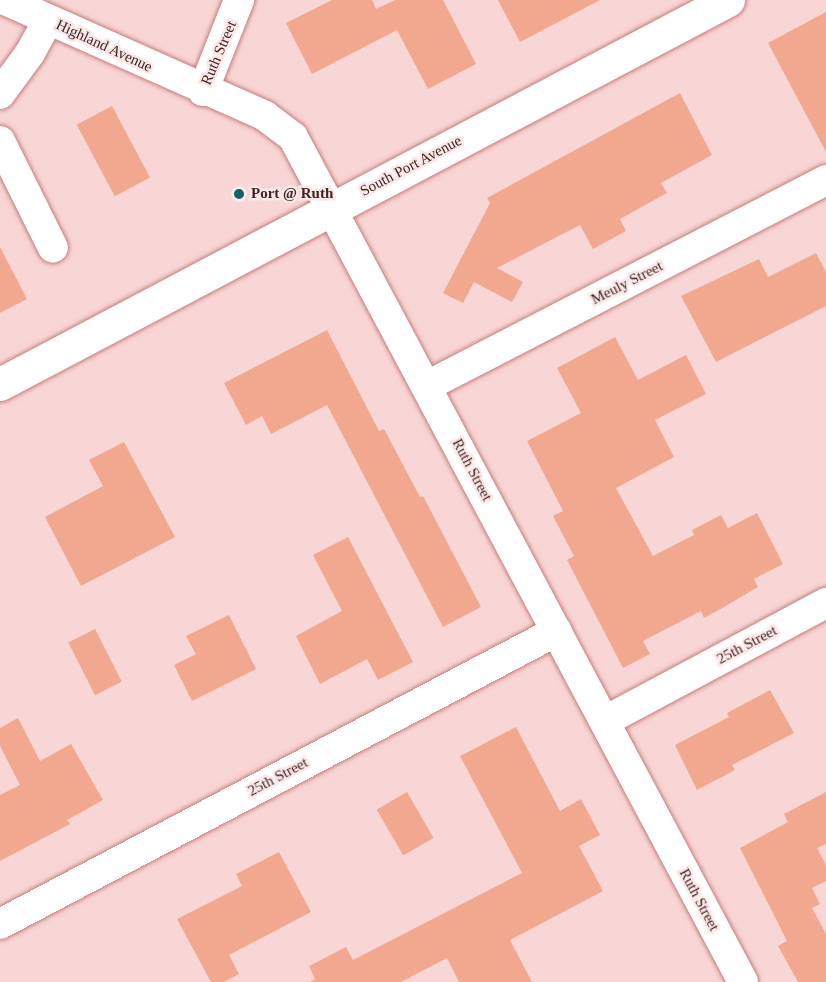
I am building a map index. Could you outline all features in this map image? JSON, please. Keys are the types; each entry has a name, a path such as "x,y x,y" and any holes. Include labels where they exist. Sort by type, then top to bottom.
{"main road":[{"name":"South Port Avenue","path":"0,384 728,0"}],"street":[{"name":"Highland Avenue","path":"5,0 202,91"},
{"name":"Ruth Street","path":"239,0 202,91 265,116 292,137 333,207 743,982"},
{"path":"0,94 30,53 48,20"},
{"path":"0,141 53,248"},
{"name":"Meuly Street","path":"428,386 826,180"},
{"name":"25th Street","path":"605,721 826,603"},
{"name":"25th Street","path":"0,924 557,631"}],"building":[{"path":"332,0 372,0 376,9 395,0 443,0 476,64 428,89 397,30 312,74 286,23"},
{"path":"498,0 600,0 520,42"},
{"path":"826,12 826,152 768,43"},
{"path":"680,93 712,155 661,183 667,193 620,219 626,231 593,249 580,225 497,268 523,282 512,302 474,282 463,303 443,293 490,203 487,198"},
{"path":"112,106 150,178 115,196 77,125"},
{"path":"0,247 27,299 0,313"},
{"path":"816,253 826,272 826,306 716,362 681,296 759,259 768,277"},
{"path":"327,330 379,431 384,429 420,497 423,496 481,607 443,627 327,405 271,434 262,416 246,425 224,383"},
{"path":"615,337 638,380 686,355 706,394 655,420 674,457 616,488 653,556 694,535 692,530 721,515 728,528 757,513 783,564 754,579 758,587 704,618 701,611 643,641 650,654 623,668 567,560 574,556 553,516 563,511 527,441 581,413 557,368"},
{"path":"124,442 175,537 81,586 45,517 103,486 89,460"},
{"path":"348,537 413,662 378,680 367,659 320,684 296,636 342,611 313,555"},
{"path":"229,615 256,669 192,701 174,665 196,654 186,636"},
{"path":"95,629 122,682 95,695 68,643"},
{"path":"770,690 794,733 732,765 735,770 697,790 675,745 729,717 727,713"},
{"path":"18,718 40,761 71,744 103,800 67,820 70,824 0,861 0,795 20,785 0,746 0,728"},
{"path":"516,727 560,811 581,799 600,835 579,846 603,891 510,940 532,982 459,982 447,958 401,982 310,982 315,979 309,966 346,947 353,960 522,873 460,756"},
{"path":"407,792 433,838 403,855 377,810"},
{"path":"826,792 826,844 817,848 826,865 826,881 812,888 820,904 812,908 826,934 826,982 798,982 778,946 787,941 740,848 788,822 784,814"},
{"path":"279,852 311,912 229,955 239,974 224,982 211,982 177,919 242,886 236,874"}],"place":[{"name":"Port @ Ruth","path":"239,194"}]}
